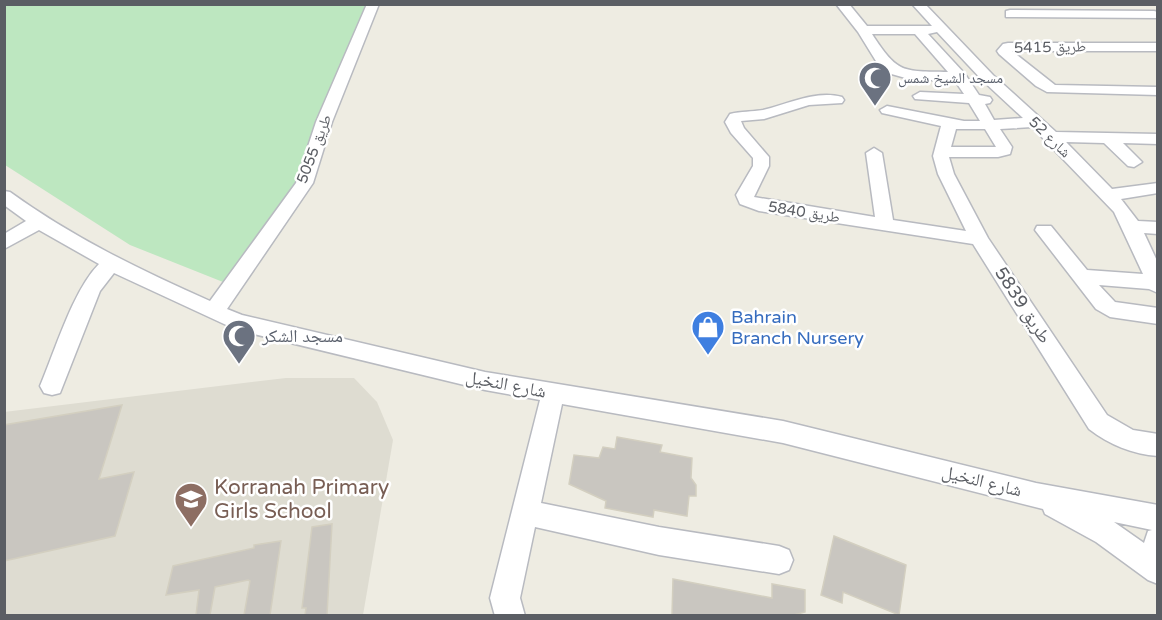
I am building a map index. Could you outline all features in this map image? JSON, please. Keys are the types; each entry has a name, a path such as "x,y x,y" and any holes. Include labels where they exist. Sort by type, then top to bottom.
{"street":[{"name":"طريق 5055","path":"214,312 304,183 324,122 373,4"},
{"path":"842,4 863,30 884,63 893,70 909,75 960,77"},
{"name":"شارع 52","path":"918,4 1008,97 1052,137 1109,195 1132,227 1157,284"},
{"path":"999,4 1047,47"},
{"path":"1072,4 1084,14"},
{"path":"1010,14 1153,13"},
{"path":"863,30 942,30"},
{"path":"918,30 960,77 1004,150 942,152 949,124"},
{"name":"طريق 5415","path":"1158,47 1008,47 1004,51 1041,83 1052,89 1158,91"},
{"path":"920,96 974,99 1008,97"},
{"name":"طريق 5840","path":"837,100 807,101 770,112 735,117 733,122 737,130 761,157 761,166 745,195 746,200 759,205 980,238"},
{"path":"887,110 949,124 1036,122"},
{"path":"1052,137 1158,139"},
{"path":"1108,138 1134,162"},
{"name":"طريق 5839","path":"942,152 942,164 980,238 1098,422 1115,435 1134,443 1158,445"},
{"path":"874,153 885,225"},
{"path":"1109,195 1158,188"},
{"name":"شارع النخيل","path":"4,196 39,222 112,263 237,322 485,381 783,432 1036,495 1158,518"},
{"path":"4,243 39,222"},
{"path":"1132,227 1158,228"},
{"path":"1044,230 1103,304 1110,309 1158,316"},
{"path":"52,386 90,291 98,277 112,263"},
{"path":"1083,277 1157,284"},
{"path":"510,615 505,598 553,393"},
{"name":"شارع النخيل","path":"1036,495 1106,533 1158,570"},
{"path":"524,512 659,541 779,560"},
{"path":"1158,541 1158,549"}],"shaded area":[{"name":"Korranah Primary Girls School","path":"286,378 354,378 377,402 393,440 363,615 5,615 4,412"}],"green space":[{"path":"4,5 366,5 325,102 296,187 223,282 130,245 5,165"}],"building":[{"path":"122,405 99,479 134,472 115,536 4,561 4,425"},
{"path":"617,437 662,445 660,452 692,458 691,478 696,485 696,496 689,496 687,516 654,510 653,517 605,508 606,501 569,484 574,455 599,458 603,447 615,449"},
{"path":"332,524 327,615 305,615 306,608 302,608 312,527"},
{"path":"834,536 906,565 899,615 843,592 842,603 821,595"},
{"path":"281,541 270,615 244,615 250,581 248,580 215,587 210,615 196,615 199,590 166,595 173,566 254,548 254,545"},
{"path":"673,579 772,598 772,584 805,590 805,612 794,615 672,615"}],"place":[{"name":"مسجد الشيخ شمس","path":"875,107"},
{"name":"Bahrain Branch Nursery","path":"708,356"},
{"name":"مسجد الشكر","path":"239,365"},
{"name":"Korranah Primary Girls School","path":"191,528"}]}
